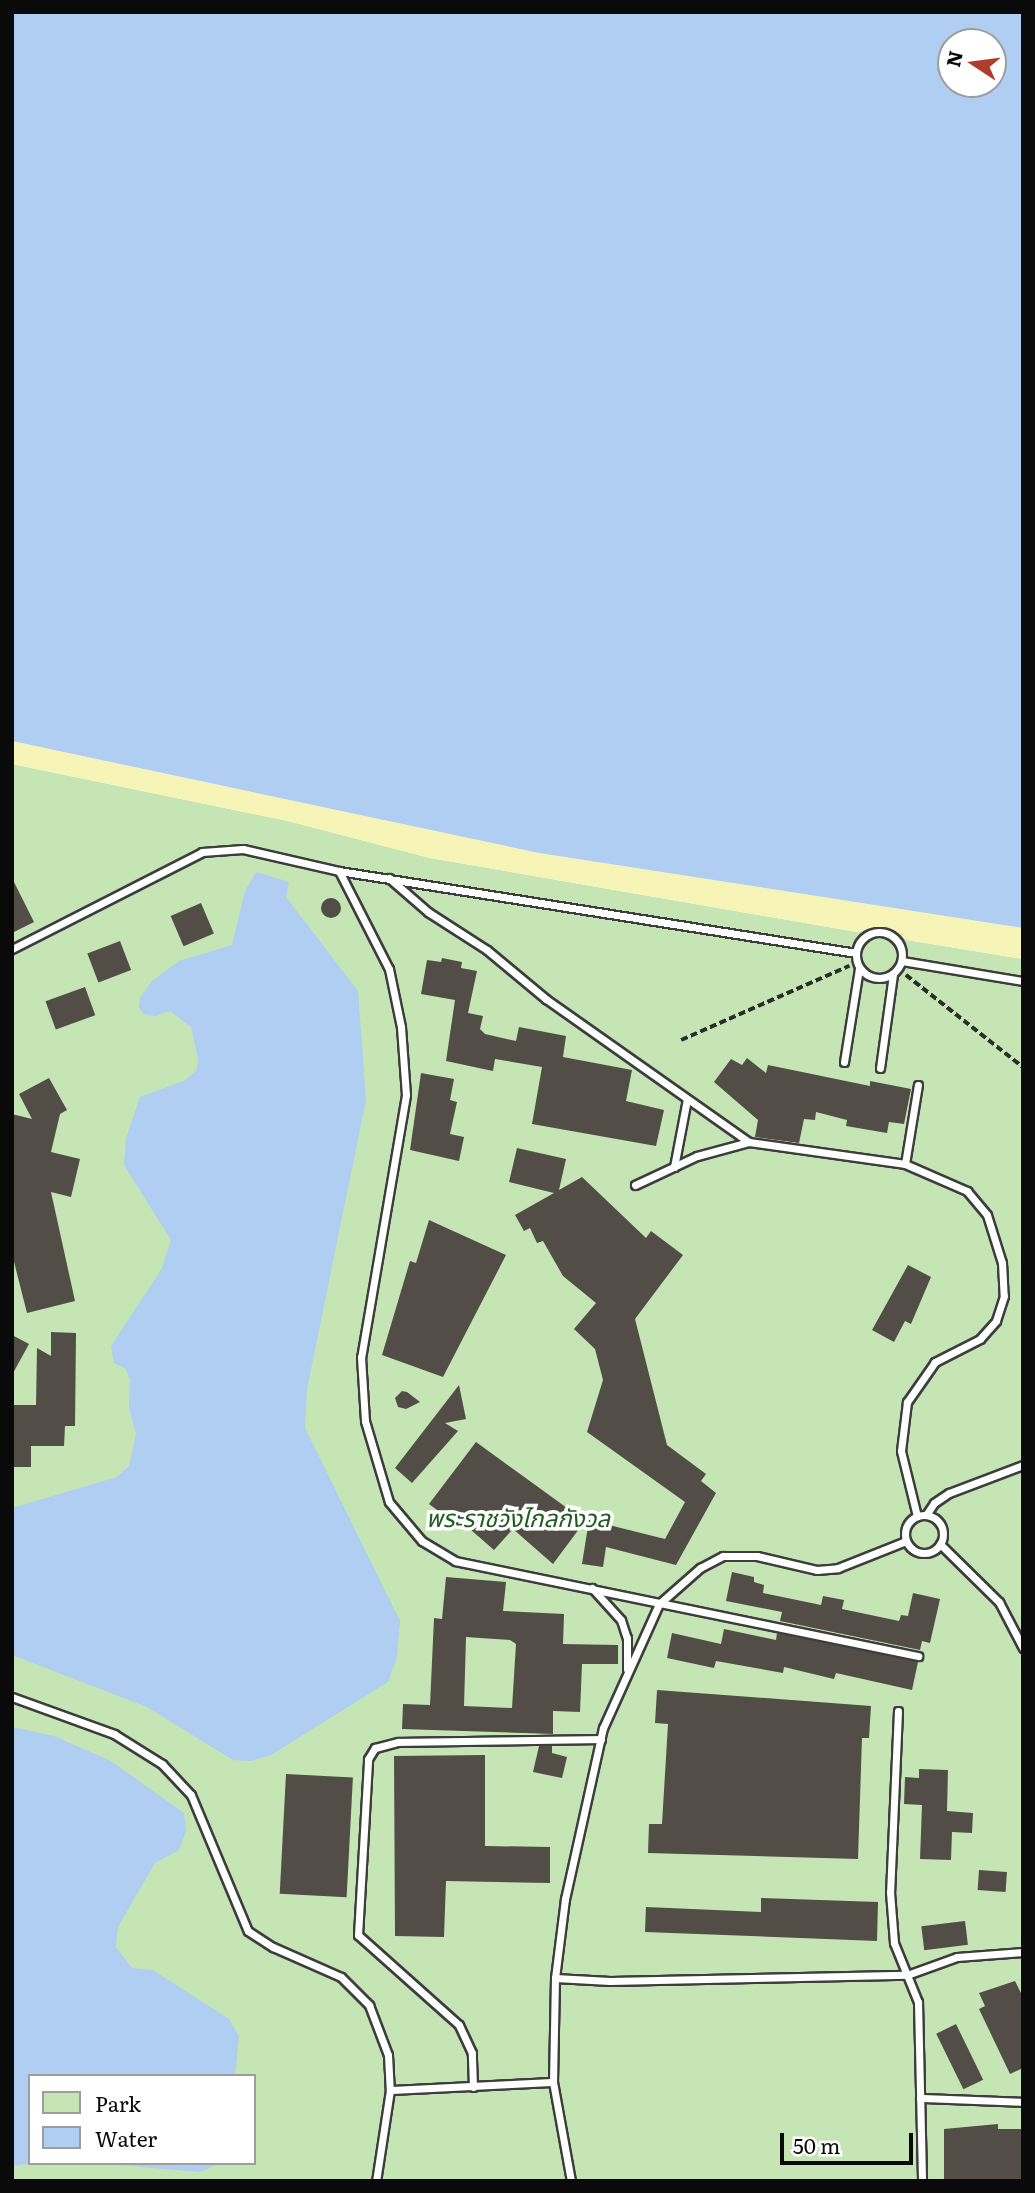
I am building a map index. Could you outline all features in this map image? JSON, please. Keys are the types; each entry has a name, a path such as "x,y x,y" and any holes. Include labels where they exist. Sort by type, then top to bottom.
{"lane":[{"path":"12,949 202,852 243,849 338,871 856,953"},
{"path":"338,871 389,969 401,1027 406,1095 361,1357 365,1421 375,1466 389,1502 422,1541 455,1561 918,1656"},
{"path":"389,878 428,912 486,950 546,999 749,1142"},
{"path":"844,1062 858,965 856,953 865,936 881,932 900,945 880,1068"},
{"path":"858,965 877,979 898,968 1023,981"},
{"path":"905,1164 918,1085"},
{"path":"674,1167 687,1099"},
{"path":"635,1185 674,1167 749,1142 905,1164 967,1191 986,1215 1002,1263 1004,1296 996,1321 980,1339 935,1362 906,1402 901,1451 917,1516"},
{"path":"926,1515 934,1503 949,1493 1023,1465"},
{"path":"926,1515 942,1528 940,1544 923,1554 906,1541 905,1527 917,1516 926,1515"},
{"path":"571,2181 553,2082 555,1978 565,1899 601,1739 627,1673 659,1604 700,1568 723,1556 757,1556 817,1570 838,1568 906,1541"},
{"path":"940,1544 999,1602 1023,1648"},
{"path":"592,1587 621,1620 627,1639 627,1673"},
{"path":"12,1697 104,1730 162,1764 191,1795 247,1931 341,1978 369,2005 388,2055 390,2090 376,2181"},
{"path":"898,1712 890,1892 894,1943 918,2002 922,2181"},
{"path":"469,2087 472,2053 459,2025 358,1935 368,1759 375,1748 398,1742 601,1739"},
{"path":"555,1978 610,1981 907,1975 957,1957 1023,1952"},
{"path":"390,2090 553,2082"},
{"path":"920,2098 1023,2102"}],"path":[{"path":"681,1040 858,965"},
{"path":"898,968 1023,1067"}],"green space":[{"name":"พระราชวังไกลกังวล","path":"12,764 288,821 430,858 857,932 887,926 907,940 1023,959 1023,2181 12,2181"}],"sand":[{"path":"12,741 539,853 1023,928 1023,959 907,940 887,926 857,932 430,858 288,821 12,764"}],"water":[{"path":"12,12 1023,12 1023,928 539,853 12,741"},
{"path":"256,872 289,882 286,897 358,991 366,1100 307,1389 305,1428 400,1621 397,1657 388,1682 271,1755 251,1761 233,1760 147,1707 12,1655 12,1508 117,1477 129,1466 136,1434 129,1408 130,1379 125,1368 114,1363 111,1346 161,1270 171,1240 124,1165 126,1138 140,1097 186,1080 197,1069 198,1058 191,1027 170,1011 155,1016 144,1014 139,1008 140,998 152,981 179,961 232,945 245,891"},
{"path":"12,1727 54,1736 111,1761 184,1813 186,1831 179,1850 155,1863 118,1927 116,1947 132,1968 153,1970 229,2019 239,2036 235,2074 28,2074 28,2164 12,2166"},
{"path":"119,2165 216,2165 200,2172"}],"building":[{"path":"12,878 34,922 12,933"},
{"path":"331,898 338,901 341,908 338,915 331,918 324,915 321,908 324,901"},
{"path":"201,903 214,933 184,946 171,916"},
{"path":"120,941 131,970 98,982 87,954"},
{"path":"442,958 462,962 461,968 477,971 468,1013 483,1016 480,1029 485,1034 516,1041 519,1027 566,1036 563,1057 632,1070 626,1101 664,1110 656,1146 532,1124 542,1067 495,1059 493,1071 446,1061 455,1000 421,994 427,960 441,962"},
{"path":"85,987 95,1015 56,1030 46,1001"},
{"path":"747,1058 766,1073 768,1065 870,1086 870,1081 911,1089 904,1124 889,1122 887,1133 846,1126 847,1120 816,1112 815,1120 804,1119 799,1143 755,1137 758,1120 714,1082 731,1059 742,1065"},
{"path":"421,1073 454,1079 450,1100 457,1102 450,1134 464,1137 459,1161 410,1150"},
{"path":"49,1078 67,1110 60,1114 51,1152 80,1159 71,1197 51,1192 75,1301 27,1313 12,1254 12,1114 32,1119 19,1094"},
{"path":"517,1148 566,1159 559,1190 582,1177 646,1238 651,1231 683,1255 635,1319 667,1445 706,1474 701,1481 716,1493 676,1565 606,1547 603,1567 582,1564 589,1520 665,1539 685,1502 587,1432 603,1380 595,1349 574,1329 596,1303 563,1276 543,1241 537,1243 530,1228 524,1231 515,1215 554,1193 509,1182"},
{"path":"429,1220 506,1255 443,1377 382,1355 410,1261 416,1263"},
{"path":"908,1265 931,1277 911,1324 905,1321 894,1342 872,1330"},
{"path":"51,1332 76,1333 75,1426 65,1426 64,1446 31,1446 31,1467 12,1467 12,1405 36,1405 37,1348 51,1356"},
{"path":"12,1335 29,1344 12,1375"},
{"path":"459,1385 466,1419 445,1423 458,1431 412,1483 395,1468"},
{"path":"402,1391 420,1402 406,1409 398,1407 395,1398"},
{"path":"476,1442 585,1521 553,1564 513,1529 494,1550 455,1516 452,1521 429,1504"},
{"path":"732,1572 754,1577 754,1582 764,1585 763,1593 821,1605 823,1596 844,1600 842,1609 899,1621 901,1615 908,1616 913,1593 940,1599 930,1643 922,1641 920,1650 780,1621 782,1612 726,1601"},
{"path":"446,1577 506,1582 503,1611 564,1614 563,1644 618,1645 618,1664 582,1664 580,1712 553,1711 553,1734 402,1729 403,1704 430,1705 434,1618 442,1619","holes":["466,1637 510,1640 516,1644 512,1708 464,1706"]},
{"path":"724,1629 776,1640 777,1633 918,1662 912,1690 836,1673 834,1679 784,1667 783,1673 716,1661 714,1668 667,1658 672,1633 721,1644"},
{"path":"657,1690 871,1706 869,1738 862,1738 858,1859 648,1853 649,1824 662,1824 668,1724 655,1723"},
{"path":"539,1746 552,1746 552,1753 567,1757 562,1778 533,1772"},
{"path":"485,1755 485,1846 550,1847 550,1883 446,1881 444,1937 395,1936 394,1756"},
{"path":"919,1769 948,1770 947,1811 973,1813 972,1833 952,1832 951,1860 920,1859 922,1805 904,1804 905,1777 919,1778"},
{"path":"286,1774 353,1778 347,1897 280,1894"},
{"path":"979,1870 1007,1872 1006,1892 978,1890"},
{"path":"761,1898 878,1902 877,1941 645,1932 646,1907 761,1912"},
{"path":"965,1921 968,1945 924,1950 921,1926"},
{"path":"1015,1981 1023,1997 1023,2068 1010,2074 979,2009 985,2006 979,1993"},
{"path":"956,2024 983,2080 963,2089 936,2034"},
{"path":"998,2124 998,2129 1023,2129 1023,2181 944,2181 944,2129"}]}
